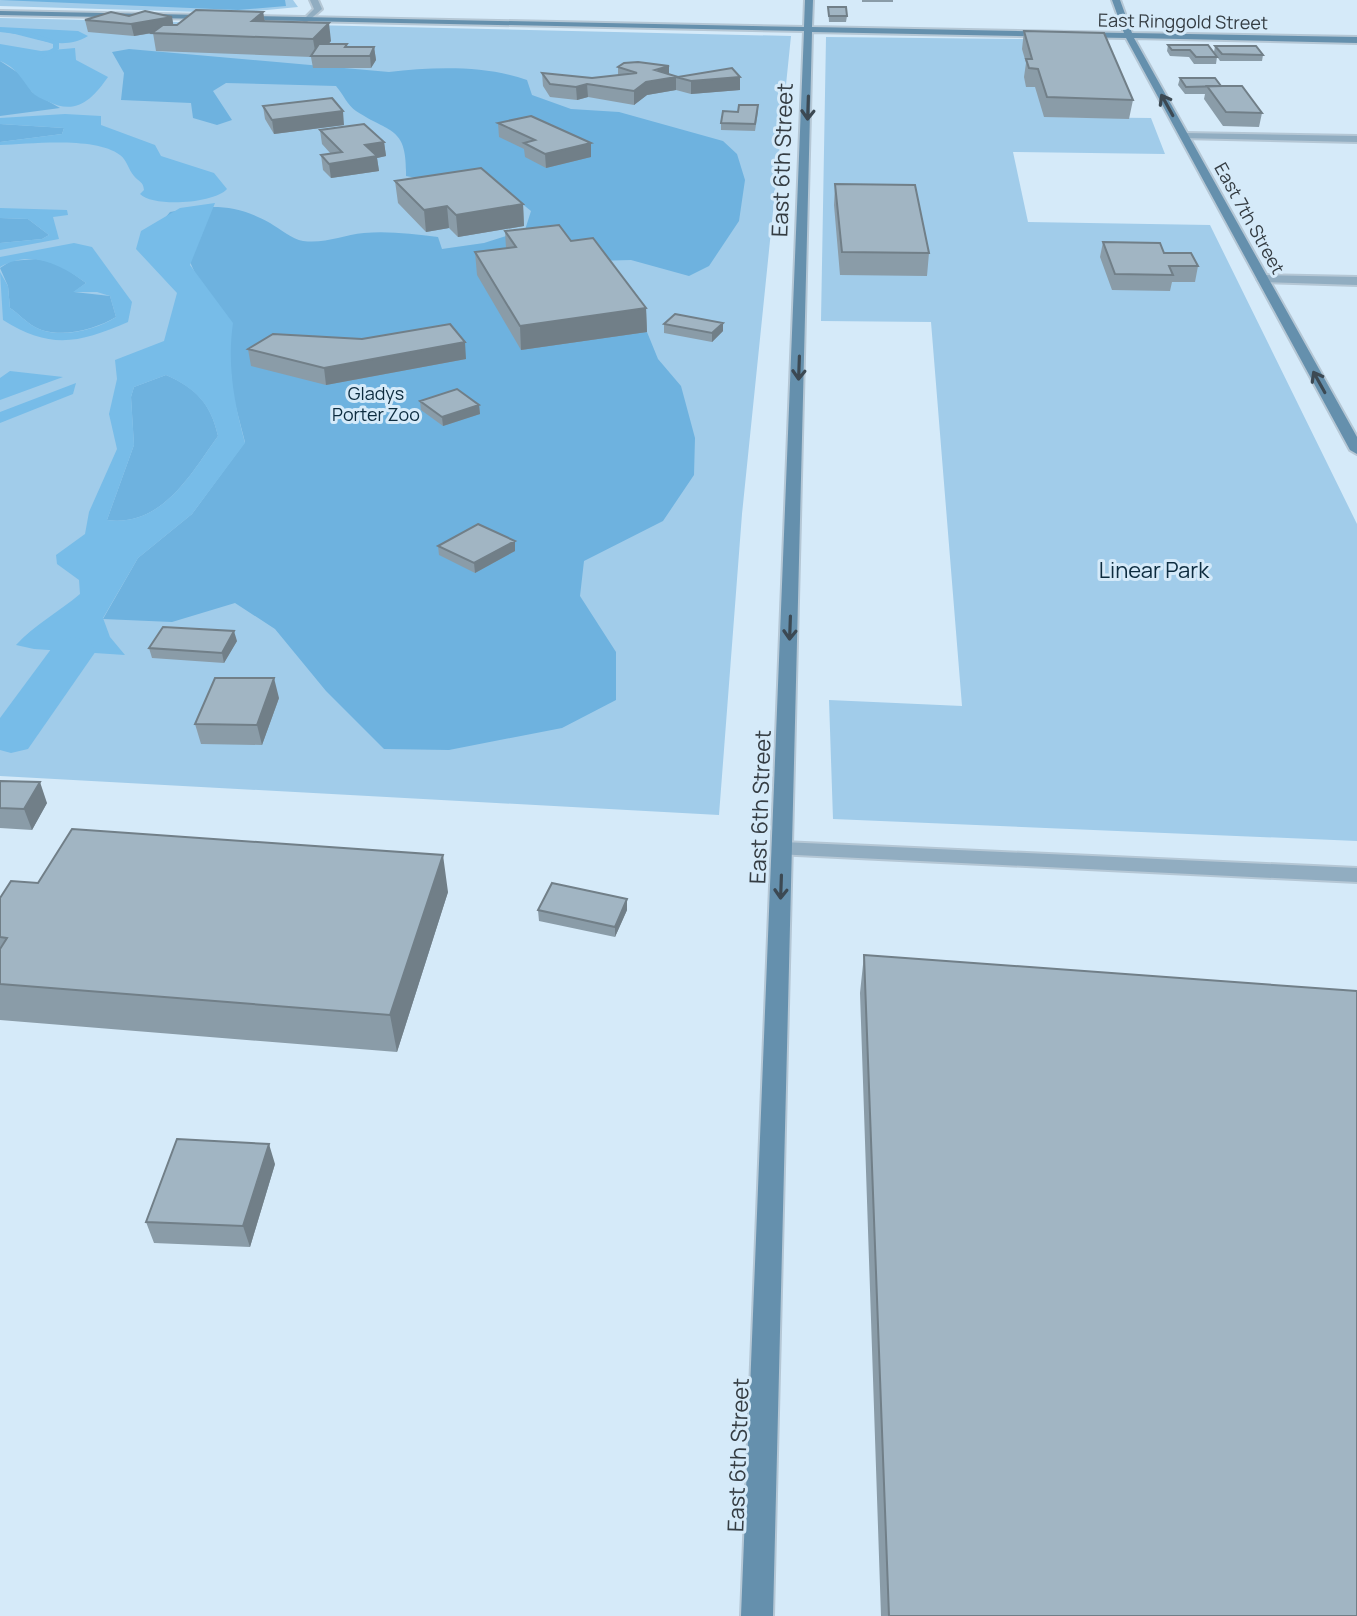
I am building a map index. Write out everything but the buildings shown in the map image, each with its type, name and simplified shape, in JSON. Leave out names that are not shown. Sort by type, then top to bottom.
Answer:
[{"type":"main road","name":"East 6th Street","points":[[757,1616],[809,0]]},
{"type":"main road","name":"East 7th Street","points":[[1116,0],[1129,36],[1357,450]]},
{"type":"main road","name":"East Ringgold Street","points":[[0,13],[1357,40]]},
{"type":"street","points":[[306,21],[318,9],[314,0]]},
{"type":"street","points":[[1184,136],[1357,139]]},
{"type":"street","points":[[1263,279],[1357,281]]},
{"type":"street","points":[[783,849],[1357,875]]},
{"type":"green space","points":[[0,0],[293,0],[298,7],[235,13],[0,6]]},
{"type":"green space","points":[[0,0],[285,0],[286,6],[238,10]]},
{"type":"green space","name":"Gladys Porter Zoo","points":[[0,18],[791,36],[742,514],[719,815],[0,776]]},
{"type":"green space","name":"Linear Park","points":[[826,37],[1028,39],[1049,117],[1151,118],[1165,154],[1013,152],[1028,222],[1210,225],[1357,524],[1357,841],[833,819],[829,700],[962,706],[931,322],[821,321]]},
{"type":"green space","points":[[129,49],[389,72],[441,68],[494,72],[527,80],[532,95],[571,109],[619,112],[723,141],[737,154],[745,180],[739,221],[709,266],[689,276],[631,260],[594,261],[647,332],[658,359],[681,386],[695,438],[694,475],[663,521],[584,561],[580,596],[616,652],[616,700],[562,728],[449,750],[384,749],[326,691],[275,629],[235,603],[172,622],[103,619],[138,558],[192,514],[245,442],[233,396],[229,350],[183,246],[157,228],[170,212],[221,207],[257,216],[303,241],[364,233],[392,233],[438,237],[442,249],[484,243],[525,230],[531,211],[515,198],[406,176],[404,148],[400,140],[387,128],[353,109],[336,86],[226,83],[213,91],[232,120],[217,125],[193,118],[191,103],[121,100],[124,73],[112,52]]},
{"type":"green space","points":[[0,61],[23,76],[32,92],[60,108],[0,116]]},
{"type":"green space","points":[[0,124],[64,128],[62,134],[0,142]]},
{"type":"green space","points":[[0,218],[28,219],[49,235],[42,239],[0,243]]},
{"type":"green space","points":[[36,259],[58,263],[86,283],[74,292],[110,296],[116,317],[88,329],[66,333],[45,331],[29,323],[10,308],[8,286],[0,268],[11,261]]},
{"type":"green space","points":[[166,375],[201,398],[218,436],[185,482],[159,507],[126,520],[107,520],[134,445],[131,397],[134,387]]},
{"type":"shaded area","points":[[0,27],[78,31],[88,36],[78,41],[56,43],[0,31]]},
{"type":"shaded area","points":[[0,44],[41,51],[75,48],[76,60],[108,77],[96,93],[82,103],[67,107],[57,105],[34,94],[15,70],[0,61]]},
{"type":"shaded area","points":[[65,114],[101,116],[101,125],[155,145],[161,156],[214,173],[227,189],[210,198],[184,202],[158,201],[140,194],[144,190],[142,183],[122,157],[109,149],[62,142],[0,145],[0,142],[62,134],[64,128],[0,124],[0,118]]},
{"type":"shaded area","points":[[215,203],[190,265],[233,323],[233,383],[245,443],[192,514],[138,558],[103,618],[110,637],[125,655],[16,645],[80,594],[79,580],[57,564],[56,555],[85,534],[89,512],[117,449],[109,414],[117,379],[115,360],[164,341],[177,293],[136,249],[141,231],[180,208]],"holes":[[[166,375],[200,398],[211,415],[218,436],[185,482],[159,507],[126,520],[107,520],[134,445],[131,397],[134,387]]]},
{"type":"shaded area","points":[[0,208],[67,210],[68,215],[53,217],[59,239],[0,250],[0,243],[42,239],[49,235],[28,219],[0,218]]},
{"type":"shaded area","points":[[74,243],[92,247],[132,302],[128,322],[95,335],[65,340],[36,336],[3,320],[0,272],[8,286],[10,308],[44,331],[77,332],[116,317],[110,296],[97,292],[73,292],[86,283],[56,265],[23,259],[0,267],[0,257]]},
{"type":"shaded area","points":[[10,371],[63,377],[0,400],[0,378]]},
{"type":"shaded area","points":[[76,383],[73,394],[0,423],[0,412]]},
{"type":"waterway","points":[[0,30],[26,33],[57,43],[56,49],[37,59]]},
{"type":"waterway","points":[[11,738],[73,651]]}]
